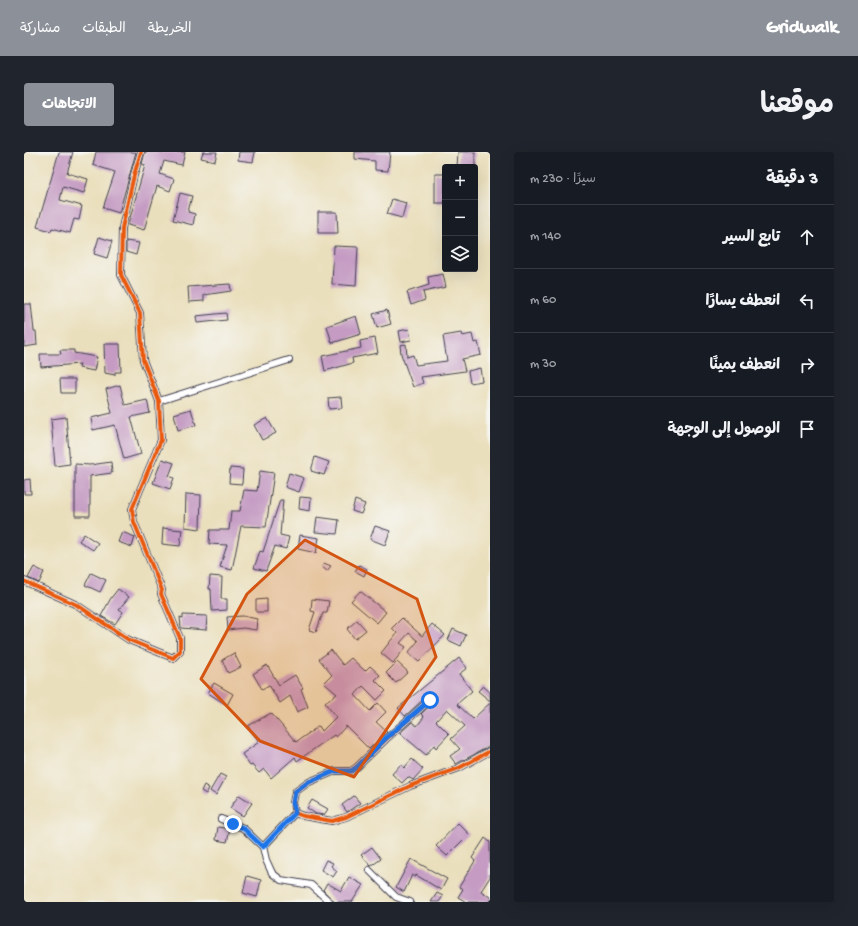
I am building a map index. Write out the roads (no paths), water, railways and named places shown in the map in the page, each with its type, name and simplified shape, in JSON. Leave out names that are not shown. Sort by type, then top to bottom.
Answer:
[{"type":"street","points":[[24,581],[77,605],[129,640],[173,658],[180,651],[180,638],[161,594],[162,590],[144,543],[134,522],[132,509],[161,440],[159,401],[143,360],[140,314],[121,275],[122,228],[134,175],[141,152]]},
{"type":"street","points":[[159,401],[289,360]]},
{"type":"street","points":[[295,813],[293,803],[295,792],[309,782],[335,771],[351,771],[357,767],[386,738],[430,700]]},
{"type":"street","points":[[295,813],[303,816],[332,821],[410,786],[459,768],[490,751]]},
{"type":"street","points":[[263,847],[295,813]]},
{"type":"street","points":[[220,819],[243,828],[263,847],[272,872],[281,880],[311,885],[330,902]]},
{"type":"street","points":[[369,870],[396,897],[410,902]]}]
